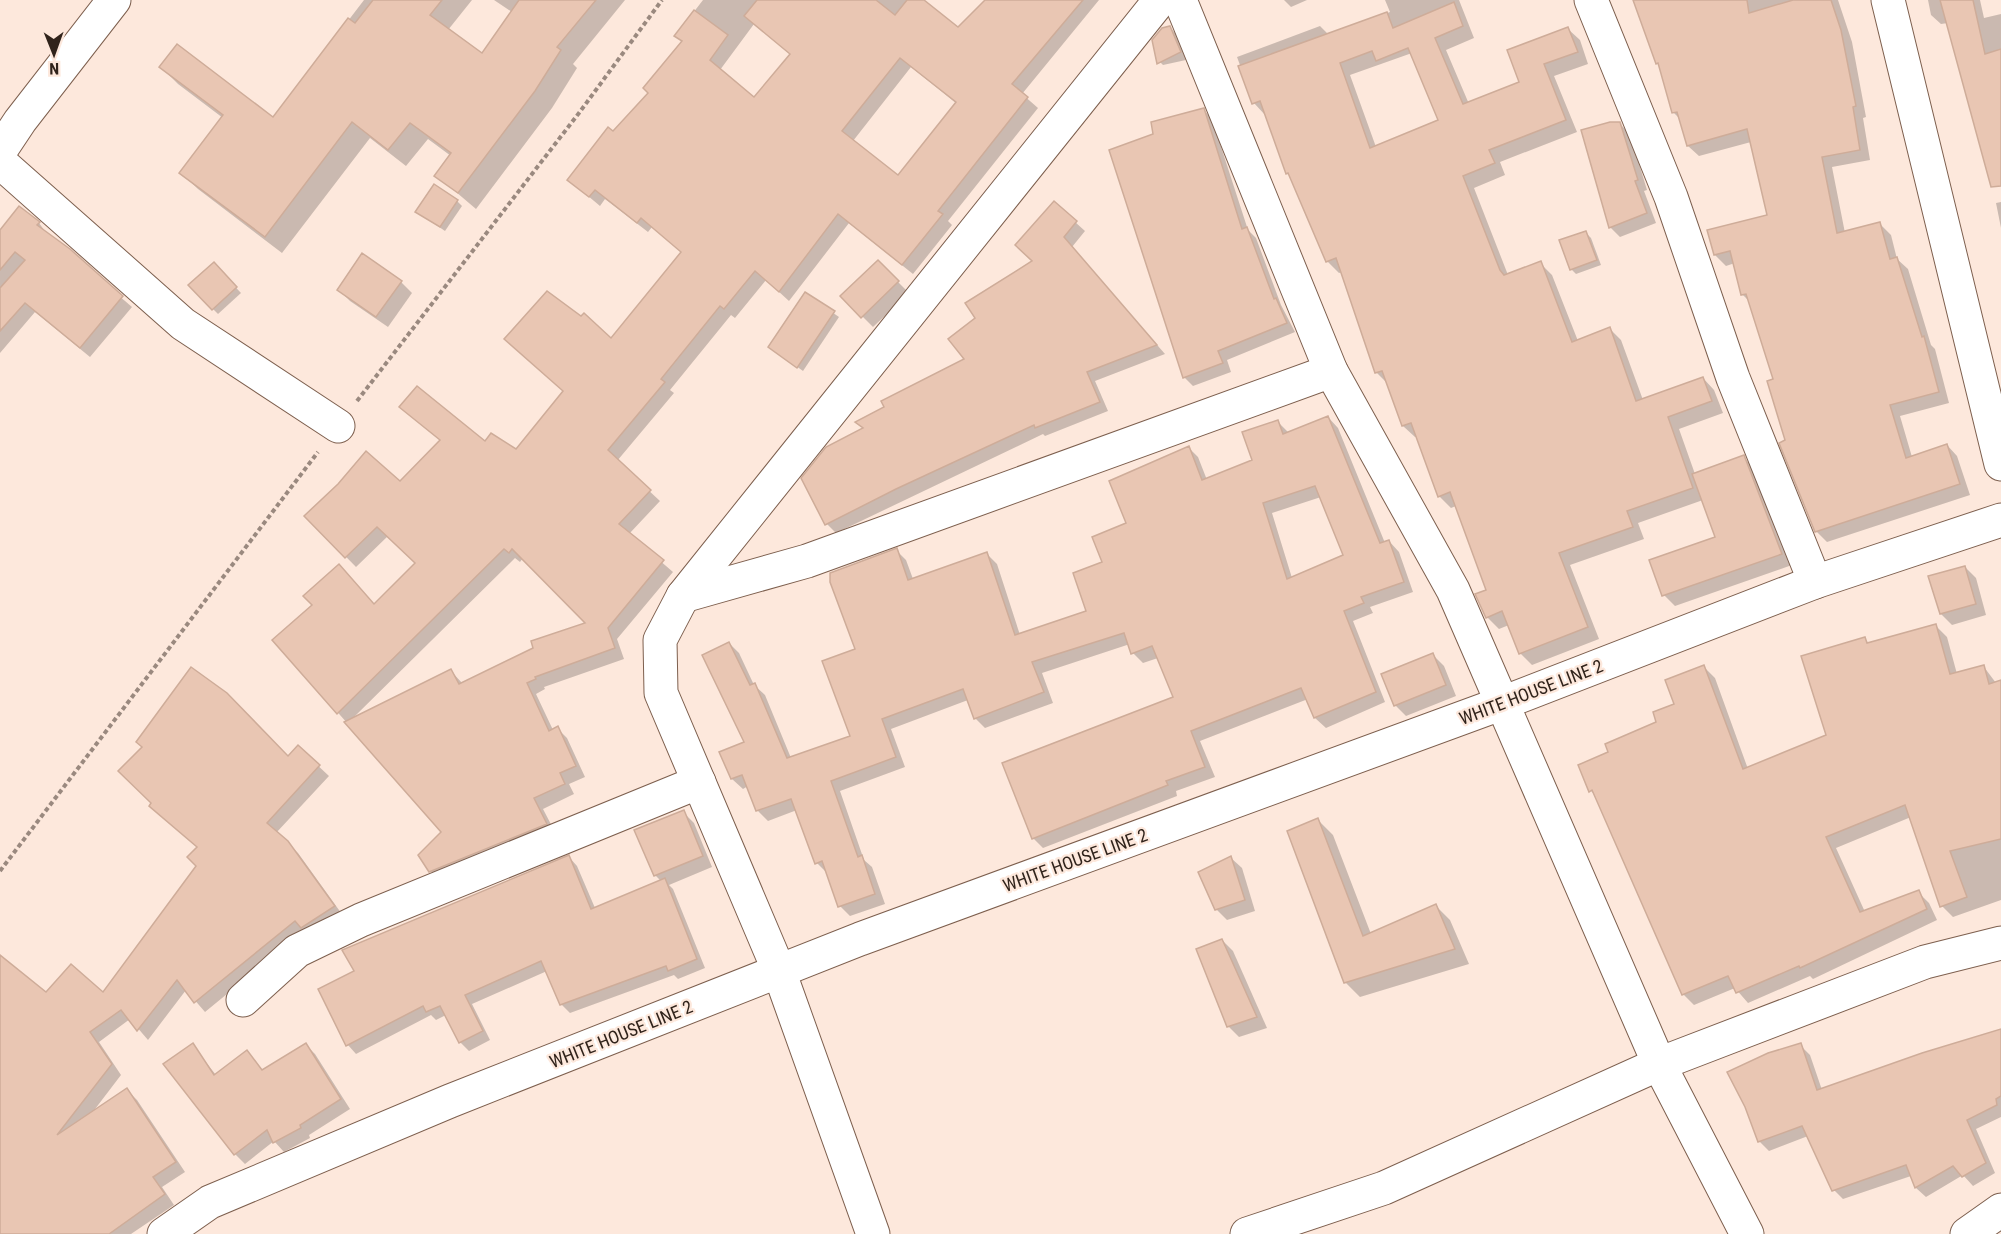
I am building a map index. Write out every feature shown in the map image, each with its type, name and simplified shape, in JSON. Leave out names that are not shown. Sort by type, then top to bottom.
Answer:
[{"type":"street","points":[[0,151],[20,121],[114,0]]},
{"type":"street","points":[[873,1234],[779,971],[661,693],[660,640],[683,596],[1160,0]]},
{"type":"street","points":[[1180,0],[1331,370],[1452,590],[1659,1064],[1747,1234]]},
{"type":"street","points":[[1591,0],[1671,197],[1733,378],[1815,582]]},
{"type":"street","points":[[1888,0],[2001,464]]},
{"type":"street","points":[[0,162],[183,324],[338,426]]},
{"type":"street","points":[[683,596],[807,561],[1331,370]]},
{"type":"street","name":"WHITE HOUSE LINE 2","points":[[165,1234],[210,1202],[450,1101],[779,971],[1500,704],[1815,582],[2001,520]]},
{"type":"street","points":[[243,1000],[297,951],[361,920],[699,782]]},
{"type":"street","points":[[1247,1234],[1384,1188],[1659,1064],[1925,962],[2001,943]]},
{"type":"street","points":[[1967,1234],[2001,1210]]},
{"type":"building","points":[[373,0],[442,0],[430,15],[482,53],[519,0],[596,0],[557,47],[561,50],[535,91],[458,193],[434,176],[451,153],[410,123],[388,150],[352,122],[265,237],[179,173],[223,115],[159,67],[177,44],[273,117],[348,18],[355,23]]},
{"type":"building","points":[[757,0],[876,0],[895,15],[907,0],[924,0],[958,27],[985,0],[1083,0],[1012,84],[1028,97],[938,211],[943,214],[902,265],[838,214],[779,292],[755,271],[724,309],[720,306],[661,379],[665,382],[608,450],[651,490],[619,524],[664,560],[608,628],[615,648],[535,677],[536,679],[527,683],[549,731],[558,726],[576,766],[560,773],[565,784],[534,798],[547,824],[429,872],[418,855],[441,832],[344,722],[451,669],[459,684],[533,648],[531,641],[585,623],[512,549],[509,553],[504,549],[337,714],[272,640],[312,605],[303,596],[339,564],[374,604],[415,563],[377,527],[345,558],[304,516],[338,484],[366,451],[400,481],[440,440],[399,407],[417,386],[485,441],[491,433],[516,449],[563,391],[504,339],[547,291],[581,316],[584,313],[611,338],[681,252],[641,218],[637,223],[595,190],[589,197],[567,180],[608,127],[613,131],[648,93],[643,88],[682,41],[674,36],[694,10],[728,35],[710,60],[754,97],[790,54],[744,16]],"holes":[[[900,58],[956,102],[898,175],[842,131]]]},
{"type":"building","points":[[1633,0],[1747,0],[1749,13],[1793,0],[1831,0],[1841,30],[1856,106],[1853,107],[1860,150],[1822,157],[1837,233],[1880,222],[1890,259],[1897,257],[1922,337],[1924,336],[1939,392],[1890,405],[1906,458],[1947,444],[1960,484],[1815,532],[1779,443],[1785,440],[1767,381],[1773,379],[1746,294],[1741,295],[1730,251],[1714,255],[1707,230],[1767,215],[1747,129],[1687,146],[1677,112],[1672,113],[1658,63],[1656,64]]},
{"type":"building","points":[[1940,0],[1973,0],[1985,54],[2001,49],[2001,186],[1991,187]]},
{"type":"building","points":[[1454,2],[1463,26],[1435,38],[1463,104],[1519,82],[1507,50],[1568,27],[1578,52],[1544,64],[1566,120],[1489,150],[1495,163],[1463,176],[1500,270],[1504,275],[1541,261],[1572,342],[1610,327],[1636,401],[1703,377],[1712,401],[1668,417],[1693,488],[1627,511],[1633,527],[1559,553],[1588,627],[1519,654],[1502,611],[1486,618],[1475,594],[1486,590],[1450,492],[1438,497],[1411,423],[1402,426],[1382,371],[1375,373],[1336,258],[1326,262],[1288,173],[1286,174],[1260,101],[1252,104],[1238,66],[1387,12],[1393,28]],"holes":[[[1408,48],[1438,120],[1370,148],[1340,63],[1372,51],[1376,61]]]},
{"type":"building","points":[[1170,26],[1181,52],[1157,64],[1152,40],[1162,28]]},
{"type":"building","points":[[1204,108],[1242,229],[1247,227],[1274,299],[1276,298],[1287,323],[1218,351],[1223,363],[1183,378],[1109,150],[1153,134],[1151,122]]},
{"type":"building","points":[[1610,122],[1620,122],[1638,180],[1635,181],[1647,213],[1609,228],[1581,130]]},
{"type":"building","points":[[434,184],[458,200],[440,227],[415,212]]},
{"type":"building","points":[[1054,201],[1077,221],[1064,237],[1157,345],[1087,372],[1100,402],[1035,428],[1034,425],[896,489],[825,525],[801,478],[826,447],[863,428],[855,422],[884,407],[881,401],[964,359],[948,339],[975,318],[965,303],[1032,261],[1015,245]]},
{"type":"building","points":[[19,206],[40,222],[37,225],[70,249],[123,296],[80,348],[25,303],[0,331],[0,288],[25,260],[15,252],[0,270],[0,230]]},
{"type":"building","points":[[1586,231],[1597,260],[1570,270],[1559,240]]},
{"type":"building","points":[[362,253],[402,281],[376,317],[337,290]]},
{"type":"building","points":[[878,260],[899,281],[861,318],[840,296]]},
{"type":"building","points":[[214,262],[237,287],[212,310],[188,285]]},
{"type":"building","points":[[805,292],[835,311],[797,368],[768,347]]},
{"type":"building","points":[[1328,416],[1380,543],[1389,540],[1404,582],[1361,597],[1364,603],[1344,611],[1376,692],[1314,718],[1301,688],[1191,731],[1205,767],[1166,781],[1168,785],[1032,839],[1002,763],[1173,697],[1152,646],[1131,654],[1124,633],[1032,662],[1044,692],[974,719],[963,689],[882,719],[896,757],[831,781],[858,857],[862,855],[875,894],[838,907],[822,861],[815,864],[791,799],[756,811],[742,775],[731,779],[719,752],[744,742],[702,655],[729,642],[750,685],[755,683],[787,758],[850,736],[822,661],[855,649],[830,582],[830,573],[897,548],[908,580],[987,552],[1015,635],[1086,611],[1073,573],[1102,562],[1092,537],[1126,523],[1109,481],[1189,446],[1202,480],[1252,460],[1242,432],[1278,420],[1283,434]],"holes":[[[1315,486],[1343,555],[1287,579],[1263,503]]]},
{"type":"building","points":[[1744,455],[1782,554],[1662,596],[1649,560],[1715,537],[1692,474]]},
{"type":"building","points":[[1965,566],[1976,604],[1940,614],[1928,576]]},
{"type":"building","points":[[1936,624],[1950,674],[1984,665],[1989,684],[2001,680],[2001,839],[1950,851],[1967,897],[1940,907],[1905,805],[1826,837],[1860,912],[1919,890],[1927,909],[1800,968],[1799,966],[1736,993],[1728,976],[1682,995],[1592,790],[1589,792],[1578,765],[1608,752],[1605,744],[1656,722],[1653,712],[1674,704],[1665,680],[1704,665],[1743,769],[1826,735],[1801,656],[1865,637],[1867,643]]},
{"type":"building","points":[[1433,653],[1446,685],[1394,706],[1381,674]]},
{"type":"building","points":[[191,667],[227,693],[288,756],[298,745],[320,765],[267,823],[288,841],[335,906],[301,928],[295,921],[194,1003],[177,980],[137,1031],[121,1010],[90,1032],[112,1064],[57,1135],[127,1088],[176,1162],[153,1177],[165,1194],[109,1234],[0,1234],[0,955],[46,992],[71,964],[103,992],[196,866],[187,857],[197,847],[149,806],[151,803],[118,771],[142,747],[136,742]]},
{"type":"building","points":[[684,810],[703,856],[654,876],[634,830]]},
{"type":"building","points":[[1318,818],[1363,936],[1436,904],[1455,949],[1344,983],[1287,831]]},
{"type":"building","points":[[569,855],[591,909],[665,878],[697,959],[668,971],[666,966],[560,1005],[541,961],[465,995],[483,1031],[459,1043],[440,1006],[426,1012],[423,1006],[346,1046],[318,989],[354,971],[342,950]]},
{"type":"building","points":[[1231,856],[1245,900],[1215,910],[1198,872]]},
{"type":"building","points":[[1222,939],[1257,1017],[1227,1027],[1196,949]]},
{"type":"building","points":[[2001,1029],[2001,1096],[1996,1099],[1997,1105],[1967,1120],[1986,1163],[1962,1177],[1953,1166],[1915,1188],[1906,1165],[1832,1191],[1802,1126],[1758,1142],[1745,1107],[1727,1072],[1768,1053],[1801,1043],[1817,1090],[1922,1053]]},
{"type":"building","points":[[193,1043],[214,1075],[247,1050],[262,1070],[306,1043],[341,1099],[300,1125],[301,1128],[273,1143],[267,1130],[234,1155],[163,1064]]}]
